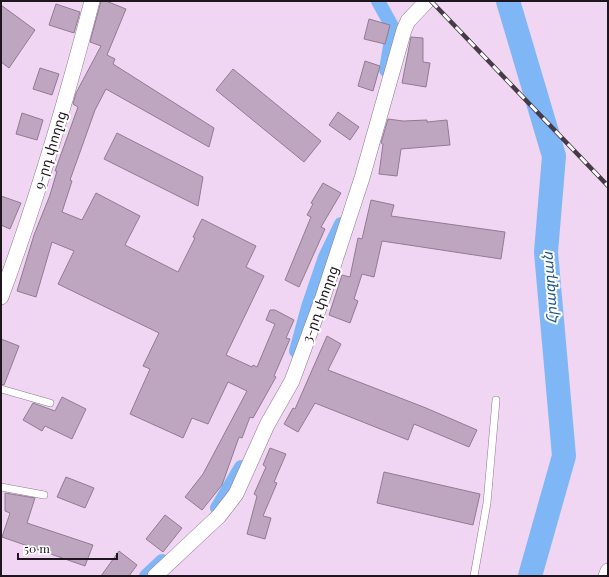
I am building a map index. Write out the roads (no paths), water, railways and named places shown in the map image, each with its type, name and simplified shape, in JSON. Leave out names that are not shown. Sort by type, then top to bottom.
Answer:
[{"type":"street","name":"9-րդ փողոց","points":[[1,297],[20,245],[69,90],[92,1]]},
{"type":"street","name":"3-րդ փողոց","points":[[155,576],[219,516],[236,494],[267,425],[292,381],[323,296],[362,178],[404,30],[408,21],[428,1]]},
{"type":"street","points":[[606,576],[608,571]]},
{"type":"lane","points":[[1,389],[50,403]]},
{"type":"lane","points":[[474,576],[487,503],[496,400]]},
{"type":"lane","points":[[1,487],[44,495]]},
{"type":"waterway","points":[[378,1],[393,28],[386,70]]},
{"type":"waterway","name":"Հրազդան","points":[[508,1],[554,156],[546,252],[564,456],[530,576]]},
{"type":"waterway","points":[[296,351],[308,307],[325,257],[341,224]]},
{"type":"waterway","points":[[217,508],[241,467]]},
{"type":"waterway","points":[[146,576],[162,561]]},
{"type":"railway","points":[[431,1],[608,186]]}]
